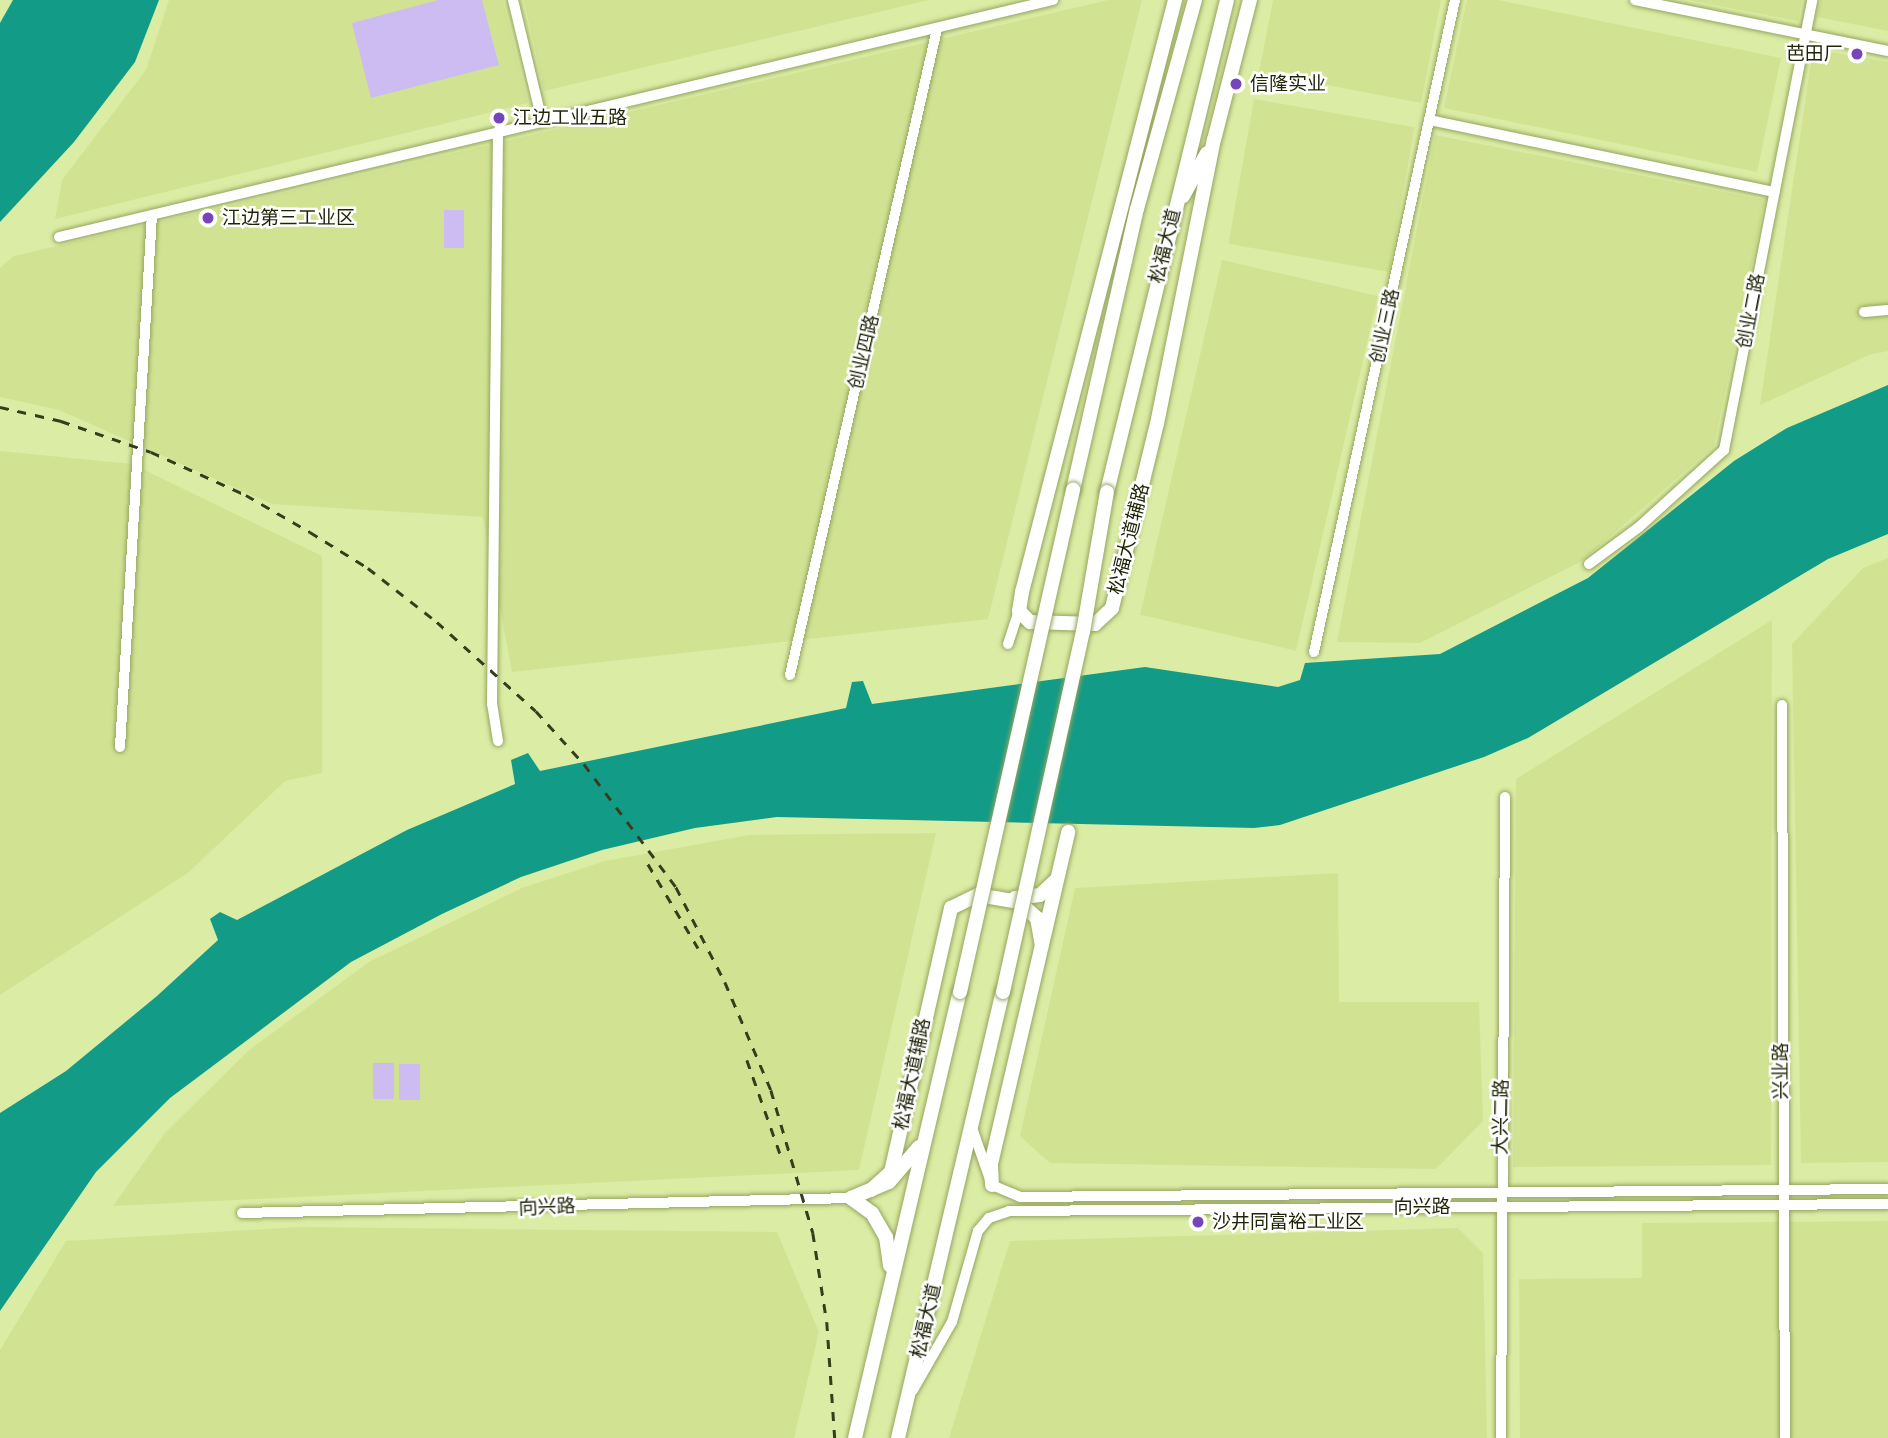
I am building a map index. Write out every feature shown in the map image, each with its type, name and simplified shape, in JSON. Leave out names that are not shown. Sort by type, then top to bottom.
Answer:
[{"type":"main road","name":"松福大道","points":[[927,1134],[1137,209],[1195,0]]},
{"type":"main road","name":"松福大道","points":[[898,1438],[1003,992],[1083,632],[1107,492],[1227,0]]},
{"type":"main road","name":"松福大道辅路","points":[[1019,611],[1030,621],[1095,624],[1112,608],[1157,424],[1214,140],[1250,0]]},
{"type":"main road","points":[[1019,611],[1173,3]]},
{"type":"main road","points":[[1137,209],[1140,133]]},
{"type":"main road","points":[[1173,213],[1214,140]]},
{"type":"main road","points":[[992,1185],[991,1164],[1068,832]]},
{"type":"main road","name":"松福大道辅路","points":[[871,1190],[891,1171],[947,917],[967,897],[1040,895],[1057,879]]},
{"type":"main road","points":[[1006,897],[1029,908],[1037,918],[1042,945]]},
{"type":"main road","points":[[851,1198],[871,1190],[907,1165],[927,1134]]},
{"type":"main road","points":[[855,1438],[927,1134]]},
{"type":"main road","points":[[851,1198],[872,1213],[886,1237],[891,1277]]},
{"type":"street","points":[[513,0],[542,121]]},
{"type":"street","points":[[59,237],[1053,0]]},
{"type":"street","name":"创业三路","points":[[1314,652],[1455,0]]},
{"type":"street","points":[[1635,0],[1888,51]]},
{"type":"street","name":"创业二路","points":[[1589,564],[1639,527],[1724,450],[1812,0]]},
{"type":"street","name":"创业四路","points":[[790,675],[937,29]]},
{"type":"street","points":[[1429,120],[1775,192]]},
{"type":"street","points":[[498,131],[492,705],[498,741]]},
{"type":"street","points":[[120,747],[152,215]]},
{"type":"street","points":[[1864,312],[1888,310]]},
{"type":"street","points":[[1008,644],[1019,611]]},
{"type":"street","name":"兴业路","points":[[1782,705],[1781,1204],[1785,1438]]},
{"type":"street","name":"大兴二路","points":[[1501,1438],[1500,1207],[1505,797]]},
{"type":"street","points":[[971,1128],[992,1185]]},
{"type":"street","name":"向兴路","points":[[992,1185],[1020,1197],[1888,1189]]},
{"type":"street","name":"向兴路","points":[[242,1213],[851,1198]]},
{"type":"street","name":"向兴路","points":[[908,1399],[951,1322],[978,1231],[998,1214],[1888,1203]]},
{"type":"shaded area","points":[[169,0],[503,0],[528,103],[55,219],[62,180],[146,70]]},
{"type":"shaded area","points":[[438,0],[482,0],[499,65],[371,98],[352,23]]},
{"type":"shaded area","points":[[524,0],[929,0],[544,91]]},
{"type":"shaded area","name":"江边第三工业区","points":[[1108,0],[1142,0],[988,619],[512,672],[483,517],[272,504],[59,410],[0,397],[0,268],[14,256]]},
{"type":"shaded area","points":[[1273,0],[1441,0],[1421,103],[1259,72]]},
{"type":"shaded area","points":[[1467,0],[1498,0],[1781,58],[1757,172],[1444,108]]},
{"type":"shaded area","points":[[1689,0],[1802,0],[1798,21]]},
{"type":"shaded area","points":[[1821,0],[1888,0],[1888,31],[1817,17]]},
{"type":"shaded area","points":[[1813,49],[1888,62],[1888,351],[1869,355],[1760,405]]},
{"type":"shaded area","points":[[1254,99],[1415,127],[1389,272],[1228,244]]},
{"type":"shaded area","points":[[1435,135],[1765,200],[1714,446],[1582,561],[1420,643],[1337,642]]},
{"type":"shaded area","points":[[444,210],[464,210],[464,248],[444,248]]},
{"type":"shaded area","points":[[1222,260],[1378,296],[1296,651],[1140,615]]},
{"type":"shaded area","points":[[0,451],[132,464],[322,556],[322,773],[285,781],[189,872],[0,995]]},
{"type":"shaded area","points":[[1888,558],[1888,1162],[1801,1163],[1792,644],[1863,568]]},
{"type":"shaded area","points":[[1772,620],[1771,1165],[1513,1167],[1516,779]]},
{"type":"shaded area","points":[[936,833],[859,1170],[113,1206],[164,1134],[248,1051],[369,962],[522,888],[605,861],[749,835]]},
{"type":"shaded area","points":[[1338,873],[1339,1002],[1479,1002],[1483,1121],[1436,1169],[1050,1163],[1020,1136],[1075,888]]},
{"type":"shaded area","points":[[373,1063],[394,1063],[394,1099],[373,1099]]},
{"type":"shaded area","points":[[399,1064],[420,1064],[420,1100],[399,1100]]},
{"type":"shaded area","points":[[1888,1221],[1888,1438],[1520,1438],[1519,1279],[1642,1278],[1642,1223]]},
{"type":"shaded area","points":[[298,1227],[777,1232],[819,1332],[794,1438],[0,1438],[0,1350],[66,1241]]},
{"type":"shaded area","points":[[1458,1228],[1483,1253],[1487,1438],[949,1438],[1010,1241]]},
{"type":"water","points":[[13,0],[159,0],[135,62],[74,142],[0,222],[0,23]]},
{"type":"water","points":[[1888,385],[1888,534],[1828,559],[1528,738],[1484,757],[1280,825],[1254,828],[777,817],[695,828],[602,850],[521,877],[442,914],[351,962],[170,1098],[96,1172],[0,1311],[0,1113],[66,1071],[157,996],[218,940],[210,919],[220,912],[237,920],[407,830],[515,784],[511,760],[528,753],[540,771],[846,708],[852,682],[863,681],[872,704],[1145,667],[1278,687],[1300,680],[1305,663],[1440,654],[1588,578],[1734,461],[1787,428]]},
{"type":"railway","points":[[0,407],[61,421],[151,452],[246,495],[310,532],[368,568],[437,622],[536,711],[584,764],[676,887],[725,982],[771,1090],[813,1233],[827,1322],[835,1438]]},
{"type":"railway","points":[[648,864],[698,948]]},
{"type":"railway","points":[[747,1060],[780,1153]]},
{"type":"place","name":"芭田厂","points":[[1857,54]]},
{"type":"place","name":"信隆实业","points":[[1236,84]]},
{"type":"place","name":"江边工业五路","points":[[499,118]]},
{"type":"place","name":"江边第三工业区","points":[[208,218]]},
{"type":"place","name":"沙井同富裕工业区","points":[[1198,1222]]}]
